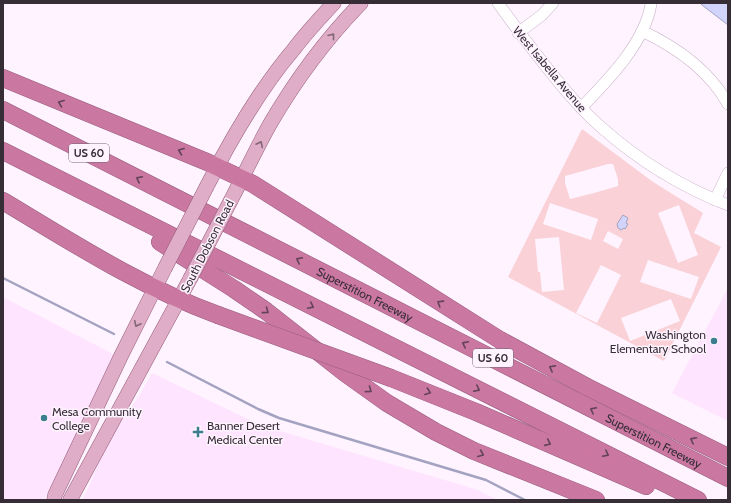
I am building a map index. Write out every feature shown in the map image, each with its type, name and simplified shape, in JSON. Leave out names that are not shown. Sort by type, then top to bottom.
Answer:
[{"type":"highway","points":[[3,78],[217,166],[242,178],[500,340],[587,387],[728,457]]},
{"type":"highway","name":"Superstition Freeway","points":[[3,110],[728,478]]},
{"type":"highway","name":"US 60","points":[[3,151],[698,500]]},
{"type":"highway","points":[[3,158],[29,174],[171,248],[266,311],[345,373],[387,403],[436,432],[474,451],[596,500]]},
{"type":"highway","points":[[3,201],[154,289],[218,315],[438,396],[675,500]]},
{"type":"main road","points":[[54,500],[55,495],[154,289],[217,166],[264,90],[293,50],[334,3]]},
{"type":"main road","name":"South Dobson Road","points":[[70,500],[180,300],[269,126],[291,91],[337,28],[361,3]]},
{"type":"street","name":"West Isabella Avenue","points":[[498,3],[518,32],[571,98],[601,127],[637,155],[682,184],[728,206]]},
{"type":"street","points":[[518,32],[542,15],[553,3]]},
{"type":"street","points":[[581,108],[625,59],[650,15],[651,4]]},
{"type":"street","points":[[642,31],[672,48],[702,70],[722,93],[728,104]]},
{"type":"street","points":[[715,200],[728,174]]},
{"type":"shaded area","points":[[582,129],[653,182],[703,213],[694,233],[721,247],[664,361],[508,277]],"holes":[[[608,164],[613,164],[618,179],[618,186],[570,199],[565,183],[565,176]],[[550,203],[598,219],[591,240],[543,224]],[[679,205],[698,255],[678,263],[658,213]],[[608,231],[623,239],[618,249],[603,241]],[[559,237],[564,290],[542,292],[540,272],[538,272],[535,239]],[[648,260],[699,277],[691,299],[640,282]],[[601,265],[621,275],[597,323],[576,313]],[[671,299],[680,321],[630,341],[621,318]]]},
{"type":"shaded area","name":"Washington Elementary School","points":[[728,288],[728,421],[672,393]]},
{"type":"shaded area","name":"Mesa Community College","points":[[3,297],[115,355],[44,500],[3,500]]},
{"type":"shaded area","name":"Banner Desert Medical Center","points":[[152,373],[260,425],[478,490],[497,500],[82,500],[110,439],[142,391]]},
{"type":"water","points":[[700,3],[728,3],[728,25],[702,5]]},
{"type":"water","points":[[623,215],[628,218],[626,223],[628,224],[625,229],[624,228],[621,230],[618,228],[617,224]]},
{"type":"waterway","points":[[3,278],[114,334]]},
{"type":"waterway","points":[[167,362],[258,409],[279,418],[486,480],[525,500]]},
{"type":"place","name":"Washington Elementary School","points":[[714,341]]},
{"type":"place","name":"Mesa Community College","points":[[44,418]]},
{"type":"place","name":"Banner Desert Medical Center","points":[[198,432]]}]
